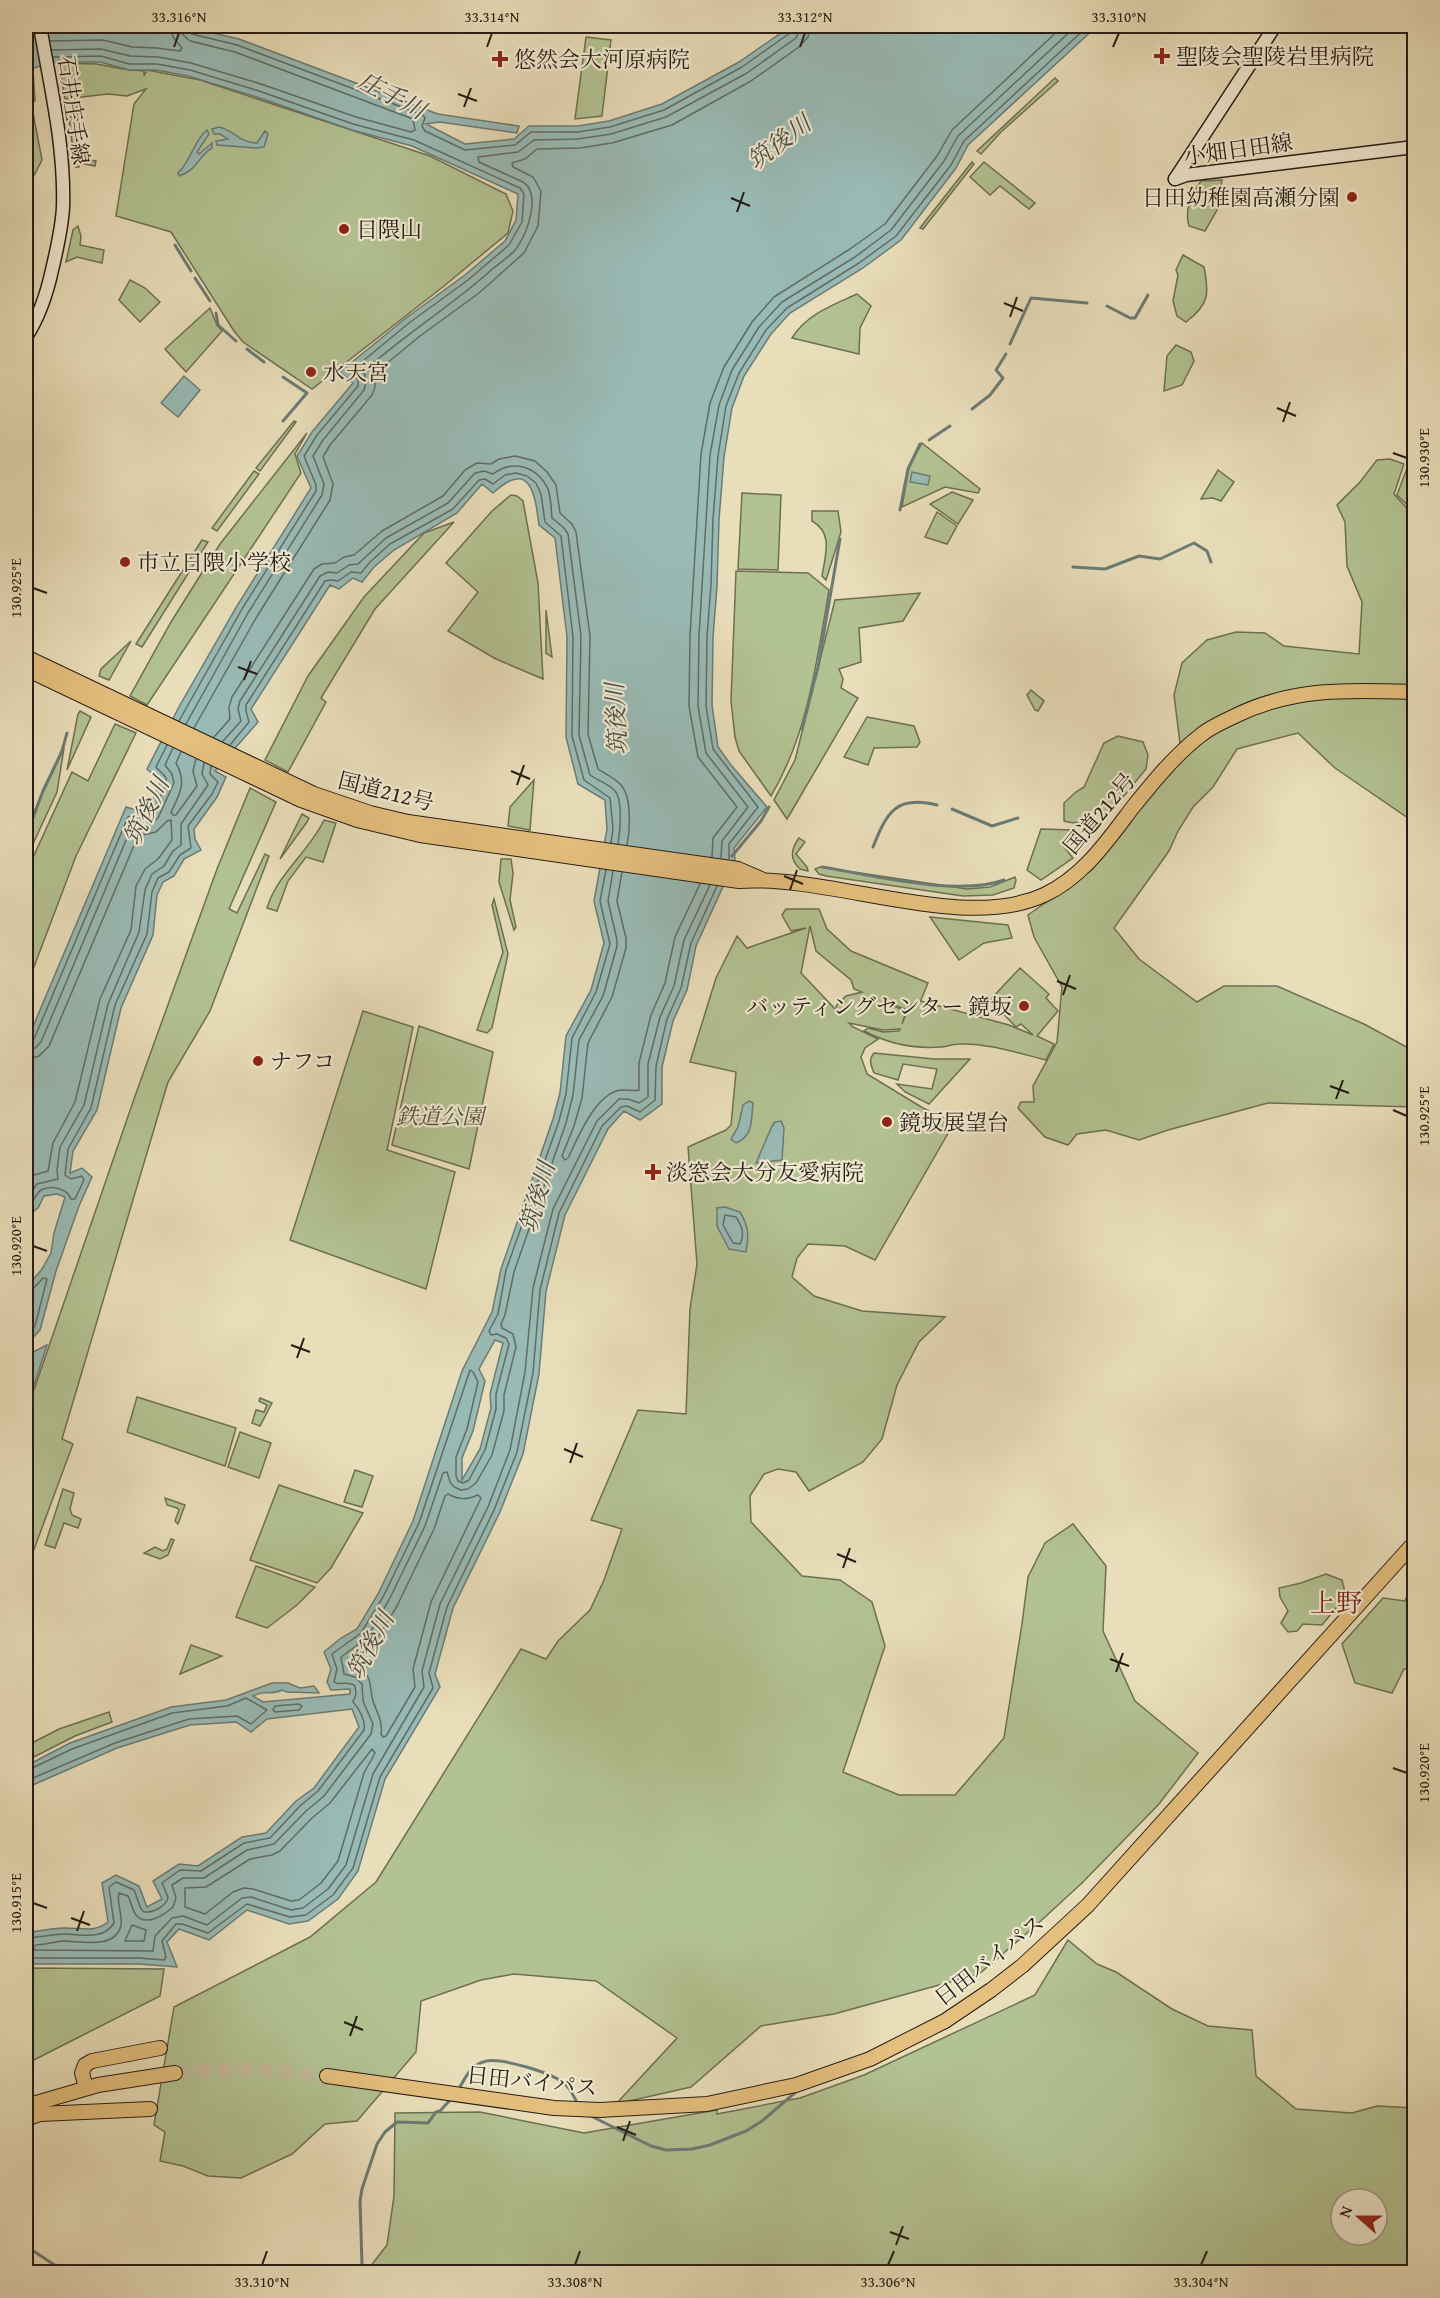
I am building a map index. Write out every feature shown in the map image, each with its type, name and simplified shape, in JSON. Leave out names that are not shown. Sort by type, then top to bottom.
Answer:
[{"type":"highway","name":"国道212号","points":[[26,657],[64,682]]},
{"type":"highway","name":"国道212号","points":[[26,669],[64,682],[295,792],[328,805],[549,848],[763,879],[808,883],[916,902],[976,908],[1022,903],[1044,895],[1066,882],[1090,862],[1166,767],[1203,733],[1245,711],[1296,694],[1338,691],[1414,692]]},
{"type":"highway","name":"日田バイパス","points":[[327,2076],[554,2108],[600,2110],[707,2104],[796,2085],[870,2059],[945,2021],[991,1990],[1022,1966],[1088,1905],[1414,1543]]},
{"type":"highway","points":[[86,2088],[82,2073],[85,2065],[92,2061],[160,2048]]},
{"type":"highway","points":[[26,2106],[86,2088],[175,2073]]},
{"type":"highway","points":[[26,2119],[40,2114],[150,2109]]},
{"type":"main road","name":"石井庄手線","points":[[26,337],[48,286],[58,246],[63,207],[60,145],[40,26]]},
{"type":"main road","name":"小畑日田線","points":[[1275,26],[1175,179],[1186,175],[1414,147]]},
{"type":"green space","points":[[586,37],[611,40],[602,116],[575,119]]},
{"type":"green space","points":[[59,63],[97,64],[144,71],[144,76],[147,70],[200,80],[430,156],[506,194],[513,211],[508,233],[312,389],[243,342],[171,232],[116,216],[134,104],[146,89],[127,96],[108,94],[65,99]]},
{"type":"green space","points":[[33,70],[35,101],[26,102],[26,72]]},
{"type":"green space","points":[[1055,78],[1058,81],[1001,132],[981,154],[977,151]]},
{"type":"green space","points":[[71,104],[77,104],[79,159],[96,161],[95,166],[80,163],[79,167],[75,167],[69,118],[73,116]]},
{"type":"green space","points":[[32,108],[42,160],[27,189],[28,200],[26,200],[26,109]]},
{"type":"green space","points":[[972,162],[974,164],[923,229],[920,228]]},
{"type":"green space","points":[[984,162],[1035,203],[1029,209],[1000,186],[990,195],[970,177]]},
{"type":"green space","points":[[1222,180],[1217,210],[1205,231],[1189,226],[1187,214],[1189,203],[1201,181]]},
{"type":"green space","points":[[78,226],[81,236],[80,245],[104,250],[102,263],[77,257],[66,262],[73,230]]},
{"type":"green space","points":[[1183,255],[1204,267],[1207,284],[1204,304],[1186,322],[1177,316],[1173,301],[1178,275],[1176,270]]},
{"type":"green space","points":[[130,280],[145,288],[160,302],[140,322],[119,300]]},
{"type":"green space","points":[[857,294],[871,306],[860,328],[859,354],[792,338],[813,316]]},
{"type":"green space","points":[[210,308],[222,331],[186,372],[165,349]]},
{"type":"green space","points":[[1176,345],[1191,352],[1194,361],[1182,385],[1164,391],[1167,356]]},
{"type":"green space","points":[[294,421],[296,422],[260,471],[256,468]]},
{"type":"green space","points":[[307,433],[295,454],[301,473],[147,705],[130,696],[171,622],[220,544]]},
{"type":"green space","points":[[922,443],[980,489],[978,493],[945,487],[902,507],[909,467]]},
{"type":"green space","points":[[1390,459],[1404,464],[1394,494],[1414,516],[1414,822],[1335,768],[1298,733],[1237,749],[1213,787],[1193,807],[1169,851],[1114,928],[1139,959],[1197,1002],[1224,986],[1277,986],[1364,1024],[1414,1051],[1414,1107],[1268,1103],[1139,1140],[1106,1130],[1077,1134],[1068,1145],[1045,1137],[1018,1108],[1021,1102],[1034,1102],[1033,1086],[1057,1042],[1062,987],[1034,937],[1028,915],[1092,870],[1144,802],[1182,759],[1174,695],[1182,663],[1207,640],[1236,632],[1265,633],[1284,646],[1359,654],[1362,602],[1347,566],[1345,522],[1337,505],[1360,482],[1377,460]]},
{"type":"green space","points":[[1409,463],[1414,463],[1414,511],[1397,495]]},
{"type":"green space","points":[[1218,470],[1234,482],[1221,501],[1213,498],[1201,499]]},
{"type":"green space","points":[[254,471],[259,474],[217,531],[212,528]]},
{"type":"green space","points":[[952,492],[973,500],[958,524],[930,504]]},
{"type":"green space","points":[[742,493],[781,495],[778,570],[738,569]]},
{"type":"green space","points":[[511,495],[523,501],[538,583],[543,679],[496,659],[448,631],[478,592],[446,563],[492,511]]},
{"type":"green space","points":[[812,511],[838,511],[841,532],[826,580],[822,576],[826,538],[819,526],[812,521]]},
{"type":"green space","points":[[937,512],[957,526],[947,544],[925,537]]},
{"type":"green space","points":[[454,522],[375,609],[321,698],[326,702],[288,772],[265,760],[308,676],[364,597],[424,533]]},
{"type":"green space","points":[[202,540],[208,542],[142,647],[136,644]]},
{"type":"green space","points":[[736,571],[808,573],[829,590],[815,670],[802,722],[784,772],[771,796],[739,751],[735,737],[731,701]]},
{"type":"green space","points":[[920,593],[903,621],[859,628],[861,662],[839,669],[843,679],[841,688],[858,698],[787,819],[774,800],[795,760],[835,600]]},
{"type":"green space","points":[[546,610],[552,657],[546,653]]},
{"type":"green space","points":[[131,641],[109,680],[99,676],[101,669]]},
{"type":"green space","points":[[1031,690],[1044,701],[1038,711],[1035,710],[1027,695]]},
{"type":"green space","points":[[80,711],[91,717],[67,770],[78,714]]},
{"type":"green space","points":[[867,717],[914,726],[920,742],[917,747],[874,748],[868,765],[844,757]]},
{"type":"green space","points":[[115,724],[136,733],[76,856],[26,988],[26,873],[72,772],[88,781]]},
{"type":"green space","points":[[1118,736],[1143,742],[1148,755],[1146,769],[1110,813],[1104,816],[1092,813],[1076,823],[1064,821],[1064,803],[1084,787],[1104,743]]},
{"type":"green space","points":[[64,748],[57,792],[26,859],[26,838],[43,792]]},
{"type":"green space","points":[[534,780],[530,830],[508,826],[510,807]]},
{"type":"green space","points":[[250,788],[276,802],[229,909],[237,913],[265,854],[269,856],[210,1011],[168,1082],[62,1439],[73,1444],[26,1571],[26,1413],[135,1096],[217,869]]},
{"type":"green space","points":[[302,814],[309,818],[280,859]]},
{"type":"green space","points":[[324,820],[336,823],[323,862],[306,857],[288,881],[277,911],[267,908],[278,884],[318,832]]},
{"type":"green space","points":[[1041,829],[1071,830],[1061,843],[1073,858],[1041,880],[1027,870]]},
{"type":"green space","points":[[799,838],[805,842],[796,854],[808,871],[800,869],[793,858],[794,846]]},
{"type":"green space","points":[[501,859],[511,859],[513,873],[510,900],[516,927],[514,930],[499,882]]},
{"type":"green space","points":[[820,867],[967,889],[990,887],[1015,877],[1016,880],[1014,888],[993,895],[963,896],[826,876],[819,874],[815,869]]},
{"type":"green space","points":[[494,899],[508,954],[492,1028],[487,1033],[477,1030],[503,952],[492,905]]},
{"type":"green space","points":[[786,909],[819,909],[827,929],[851,951],[928,983],[921,1000],[910,1005],[907,1010],[891,1004],[906,1012],[902,1024],[909,1007],[921,1001],[1009,1025],[1033,1035],[1021,1024],[1016,1027],[990,1000],[1020,968],[1049,994],[1046,998],[1058,1011],[1037,1036],[1054,1044],[1046,1060],[981,1045],[920,1047],[901,1044],[864,1031],[868,1028],[883,1032],[900,1029],[883,1030],[849,1023],[878,1039],[865,1048],[861,1057],[867,1074],[923,1108],[946,1119],[950,1130],[875,1260],[845,1246],[808,1244],[797,1258],[792,1277],[814,1296],[862,1311],[945,1317],[919,1342],[897,1385],[882,1439],[863,1462],[809,1491],[796,1472],[778,1469],[764,1474],[750,1496],[751,1522],[802,1576],[840,1580],[872,1602],[885,1646],[843,1772],[899,1795],[955,1795],[1004,1738],[1028,1577],[1045,1543],[1073,1524],[1106,1566],[1103,1631],[1135,1701],[1198,1753],[1159,1804],[1082,1883],[979,1974],[834,2014],[761,2026],[691,2087],[616,2104],[677,2038],[596,1981],[514,1974],[481,1980],[421,2001],[416,2052],[357,2121],[325,2124],[292,2154],[241,2178],[208,2176],[183,2166],[160,2161],[165,2132],[154,2125],[174,2007],[310,1937],[376,1882],[521,1649],[546,1659],[558,1641],[590,1610],[604,1580],[622,1529],[591,1520],[638,1410],[686,1414],[690,1309],[697,1264],[688,1147],[726,1130],[731,1125],[736,1072],[690,1062],[716,978],[737,936],[747,948],[806,928],[791,931],[782,915]],"holes":[[[810,926],[816,951],[851,980],[854,989],[862,992],[846,996],[836,1006],[837,1011],[801,973]]]},
{"type":"green space","points":[[930,917],[1008,925],[1012,938],[984,943],[959,960]]},
{"type":"green space","points":[[363,1011],[413,1027],[387,1150],[455,1172],[426,1289],[290,1240]]},
{"type":"green space","name":"鉄道公園","points":[[419,1026],[493,1052],[469,1169],[392,1145]]},
{"type":"green space","points":[[874,1053],[934,1059],[970,1059],[929,1104],[905,1092],[897,1084],[932,1089],[937,1069],[903,1064],[898,1080],[874,1073],[871,1060]]},
{"type":"green space","points":[[137,1397],[236,1428],[225,1466],[127,1432]]},
{"type":"green space","points":[[260,1398],[272,1403],[260,1426],[252,1423],[256,1410],[264,1412],[267,1405],[259,1401]]},
{"type":"green space","points":[[240,1432],[271,1443],[259,1478],[228,1467]]},
{"type":"green space","points":[[355,1470],[373,1476],[362,1507],[344,1502]]},
{"type":"green space","points":[[279,1485],[363,1513],[331,1568],[317,1583],[250,1560]]},
{"type":"green space","points":[[63,1489],[74,1493],[70,1509],[72,1515],[81,1519],[78,1528],[64,1523],[55,1548],[45,1545]]},
{"type":"green space","points":[[165,1498],[185,1505],[178,1524],[175,1521],[179,1510],[167,1505]]},
{"type":"green space","points":[[171,1539],[174,1540],[168,1555],[160,1559],[144,1553],[155,1547],[163,1551],[167,1549]]},
{"type":"green space","points":[[256,1566],[315,1587],[297,1605],[267,1628],[236,1617]]},
{"type":"green space","points":[[1326,1574],[1342,1580],[1346,1596],[1322,1625],[1303,1624],[1297,1631],[1288,1632],[1281,1623],[1288,1611],[1280,1597],[1279,1588]]},
{"type":"green space","points":[[1412,1582],[1414,1582],[1414,1669],[1404,1669],[1392,1693],[1355,1683],[1342,1644],[1383,1598],[1405,1601]]},
{"type":"green space","points":[[191,1645],[222,1656],[180,1674]]},
{"type":"green space","points":[[109,1712],[112,1722],[75,1736],[26,1761],[26,1746],[59,1729]]},
{"type":"green space","points":[[1068,1940],[1097,1964],[1116,1972],[1172,2009],[1208,2026],[1252,2030],[1256,2076],[1296,2109],[1352,2113],[1377,2106],[1414,2108],[1414,2272],[366,2272],[387,2245],[394,2196],[395,2113],[480,2112],[584,2133],[717,2110],[717,2114],[800,2098],[864,2075],[1035,1995]]},
{"type":"green space","points":[[26,1968],[164,1969],[160,1996],[26,2064]]},
{"type":"water","name":"筑後川","points":[[26,26],[183,26],[239,39],[438,114],[519,126],[517,133],[440,122],[426,124],[465,144],[514,139],[529,126],[578,126],[609,121],[662,104],[739,62],[791,26],[1097,26],[968,145],[956,168],[901,240],[863,268],[790,313],[771,334],[744,376],[732,408],[724,457],[713,637],[712,705],[718,747],[767,807],[734,848],[735,860],[696,946],[687,990],[673,1021],[662,1067],[662,1104],[640,1120],[624,1111],[608,1129],[565,1215],[546,1291],[539,1374],[523,1454],[500,1512],[453,1608],[435,1674],[440,1687],[385,1779],[358,1871],[338,1899],[308,1921],[289,1924],[247,1910],[209,1940],[179,1929],[167,1942],[177,1967],[139,1964],[26,1964],[26,1933],[55,1928],[98,1928],[108,1922],[102,1883],[116,1875],[139,1886],[147,1907],[162,1899],[153,1881],[179,1864],[198,1866],[242,1837],[266,1833],[296,1801],[314,1788],[359,1727],[352,1709],[267,1719],[251,1732],[236,1722],[190,1725],[117,1748],[26,1788],[26,1766],[70,1743],[171,1707],[226,1700],[272,1683],[288,1683],[300,1688],[314,1686],[319,1693],[282,1690],[253,1696],[263,1702],[350,1694],[350,1689],[331,1690],[327,1682],[331,1669],[324,1652],[357,1629],[378,1594],[413,1521],[462,1371],[492,1312],[501,1269],[553,1119],[560,1093],[566,1036],[591,990],[604,943],[594,901],[607,829],[605,800],[578,784],[566,737],[567,637],[555,538],[539,525],[532,492],[523,480],[515,479],[505,483],[493,493],[482,484],[457,513],[394,550],[374,567],[362,582],[353,578],[339,589],[330,585],[251,709],[258,722],[215,771],[226,777],[217,797],[194,829],[195,839],[201,850],[184,859],[174,876],[163,882],[157,895],[153,935],[121,1008],[97,1110],[73,1151],[70,1173],[82,1168],[92,1177],[56,1271],[40,1330],[26,1345],[26,1288],[42,1269],[51,1253],[54,1233],[65,1197],[57,1194],[44,1196],[38,1208],[26,1217],[26,1043],[126,807],[146,813],[161,781],[147,769],[180,705],[237,606],[311,488],[297,456],[312,432],[353,383],[340,372],[505,241],[516,220],[518,194],[412,146],[352,130],[188,76],[156,70],[129,70],[100,62],[57,62],[26,70]],"holes":[[[495,1340],[503,1343],[490,1394],[491,1408],[480,1449],[462,1480],[462,1458],[473,1431],[485,1381],[479,1369]]]},
{"type":"water","points":[[219,127],[241,139],[257,143],[265,131],[268,134],[264,147],[217,145],[216,141],[228,139],[220,134],[214,134],[212,129]]},
{"type":"water","points":[[207,130],[209,134],[197,152],[199,154],[212,143],[212,148],[194,167],[179,176],[178,173]]},
{"type":"water","points":[[184,376],[200,390],[178,417],[161,403]]},
{"type":"water","points":[[912,472],[930,476],[928,485],[910,482]]},
{"type":"water","points":[[749,1101],[753,1103],[749,1131],[742,1140],[736,1143],[731,1139],[738,1127],[743,1105]]},
{"type":"water","points":[[781,1121],[784,1128],[782,1160],[756,1163],[772,1126],[775,1122]]},
{"type":"water","points":[[725,1207],[740,1212],[743,1217],[748,1231],[746,1252],[729,1249],[717,1226],[717,1208]]},
{"type":"water","points":[[47,1345],[26,1410],[26,1375],[33,1352]]},
{"type":"waterway","points":[[175,245],[191,271]]},
{"type":"waterway","points":[[195,278],[210,301]]},
{"type":"waterway","points":[[1107,306],[1130,318],[1135,318],[1148,295]]},
{"type":"waterway","points":[[1010,344],[1031,298],[1087,303]]},
{"type":"waterway","points":[[216,313],[218,325],[236,341]]},
{"type":"waterway","points":[[247,349],[264,362]]},
{"type":"waterway","points":[[972,409],[990,395],[1003,378],[996,370],[1006,354]]},
{"type":"waterway","points":[[283,377],[307,393],[283,421]]},
{"type":"waterway","points":[[929,440],[950,426]]},
{"type":"waterway","points":[[900,510],[908,469],[920,444]]},
{"type":"waterway","points":[[802,729],[818,667],[840,539]]},
{"type":"waterway","points":[[1073,567],[1105,569],[1139,556],[1160,559],[1194,543],[1207,551],[1211,562]]},
{"type":"waterway","points":[[26,835],[62,751],[67,733]]},
{"type":"waterway","points":[[873,847],[883,824],[895,809],[912,802],[937,805]]},
{"type":"waterway","points":[[732,856],[761,821],[769,807]]},
{"type":"waterway","points":[[952,809],[992,826],[1018,818]]},
{"type":"waterway","points":[[822,867],[914,883],[939,885],[985,885],[1004,880]]},
{"type":"waterway","points":[[459,2089],[475,2066],[483,2062],[501,2061],[526,2067],[560,2080],[570,2089],[578,2105]]},
{"type":"waterway","points":[[587,2114],[651,2146],[666,2150],[692,2149],[710,2145],[746,2131],[762,2121],[797,2091]]},
{"type":"waterway","points":[[357,2272],[362,2264],[360,2201],[377,2144],[385,2132],[397,2122],[428,2123],[436,2112],[440,2111],[451,2099]]},
{"type":"waterway","points":[[26,2246],[65,2272]]},
{"type":"tunnel","points":[[175,2073],[255,2069],[327,2076]]},
{"type":"place","name":"聖陵会聖陵岩里病院","points":[[1162,56]]},
{"type":"place","name":"悠然会大河原病院","points":[[500,59]]},
{"type":"place","name":"日田幼稚園高瀬分園","points":[[1352,197]]},
{"type":"place","name":"日隈山","points":[[344,229]]},
{"type":"place","name":"水天宮","points":[[311,372]]},
{"type":"place","name":"市立日隈小学校","points":[[125,562]]},
{"type":"place","name":"バッティングセンター 鏡坂","points":[[1024,1006]]},
{"type":"place","name":"ナフコ","points":[[258,1061]]},
{"type":"place","name":"鏡坂展望台","points":[[887,1122]]},
{"type":"place","name":"淡窓会大分友愛病院","points":[[653,1172]]},
{"type":"district","name":"上野","points":[[1336,1602]]},
{"type":"water label","name":"庄手川","points":[[392,95]]}]
